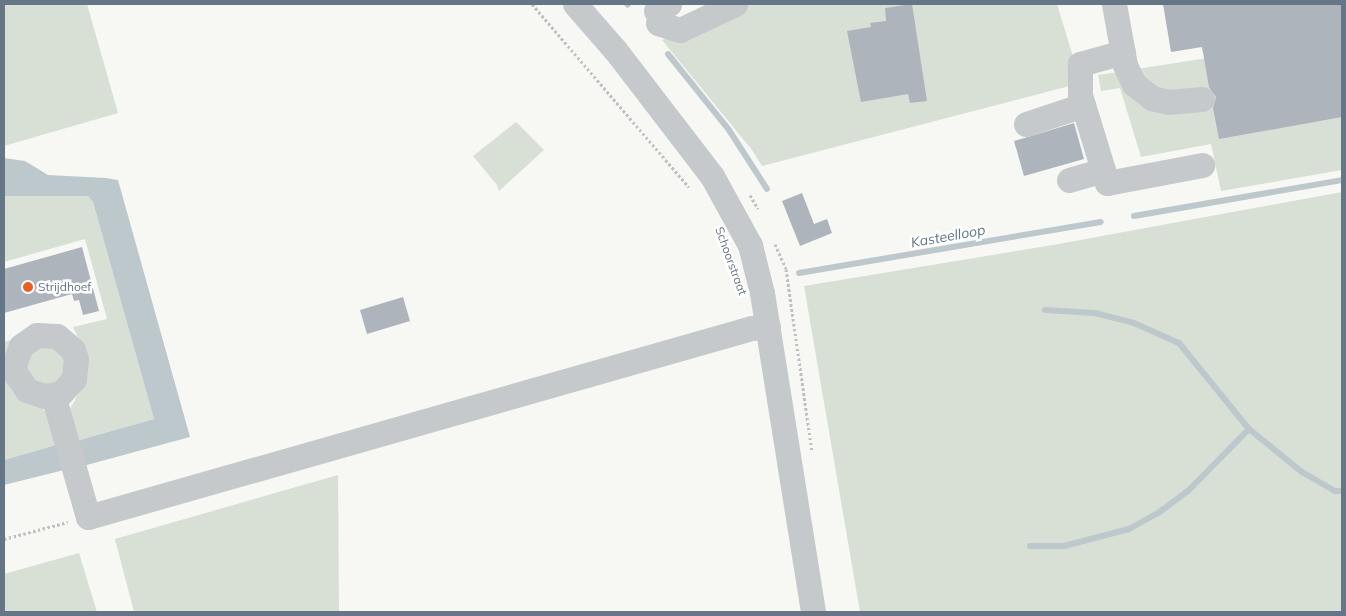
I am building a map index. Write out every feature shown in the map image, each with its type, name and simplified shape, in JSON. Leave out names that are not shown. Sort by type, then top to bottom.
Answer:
[{"type":"street","name":"Schoorstraat","points":[[575,4],[616,51],[712,176],[750,246],[762,292],[813,612]]},
{"type":"street","points":[[661,13],[680,30],[735,4]]},
{"type":"street","points":[[1114,4],[1125,65],[1134,84],[1152,98],[1168,102],[1202,99]]},
{"type":"street","points":[[1123,52],[1080,64],[1080,94],[1107,183],[1202,165]]},
{"type":"street","points":[[1026,124],[1083,106]]},
{"type":"street","points":[[1069,180],[1103,170]]},
{"type":"street","points":[[53,395],[88,516],[752,328],[768,327]]},
{"type":"path","points":[[532,4],[692,190]]},
{"type":"path","points":[[4,539],[88,516]]},
{"type":"shaded area","points":[[4,4],[87,4],[118,113],[4,146]]},
{"type":"shaded area","points":[[747,4],[1057,4],[1081,83],[762,166],[752,150],[662,40]]},
{"type":"shaded area","points":[[1342,37],[1342,170],[1221,191],[1211,144],[1141,157],[1120,88],[1101,91],[1098,75]]},
{"type":"shaded area","points":[[516,122],[544,150],[499,191],[497,185],[473,156]]},
{"type":"shaded area","points":[[4,158],[25,161],[48,175],[118,180],[190,437],[83,466],[76,441],[154,419],[93,202],[88,196],[4,196]]},
{"type":"shaded area","points":[[1342,192],[1342,612],[860,612],[804,286],[1053,245]]},
{"type":"shaded area","points":[[4,196],[88,196],[93,202],[154,419],[76,441],[70,409],[82,387],[87,357],[73,327],[107,319],[85,239],[4,262]]},
{"type":"shaded area","points":[[11,340],[38,406],[48,413],[56,445],[4,460],[4,342]]},
{"type":"shaded area","points":[[46,345],[60,351],[66,365],[60,379],[46,385],[32,379],[26,365],[32,351]]},
{"type":"shaded area","points":[[56,445],[64,470],[4,485],[4,460]]},
{"type":"shaded area","points":[[338,475],[339,612],[134,612],[115,539]]},
{"type":"shaded area","points":[[79,553],[97,612],[4,612],[4,574]]},
{"type":"building","points":[[912,4],[927,101],[910,103],[908,94],[861,102],[847,31],[871,27],[870,23],[886,21],[885,8]]},
{"type":"building","points":[[1163,4],[1342,4],[1342,117],[1219,139],[1213,108],[1216,97],[1209,87],[1202,47],[1171,52]]},
{"type":"building","points":[[1074,123],[1084,159],[1024,176],[1014,141]]},
{"type":"building","points":[[802,193],[814,224],[827,219],[832,233],[800,246],[782,201]]},
{"type":"building","name":"Strijdhoef","points":[[82,247],[99,311],[83,315],[79,300],[74,301],[72,294],[4,313],[4,269]]},
{"type":"building","points":[[403,297],[410,321],[367,334],[360,310]]},
{"type":"waterway","name":"Kasteelloop","points":[[668,54],[729,130],[767,189]]},
{"type":"waterway","name":"Kasteelloop","points":[[1134,216],[1342,180]]},
{"type":"waterway","name":"Kasteelloop","points":[[799,273],[1101,222]]},
{"type":"waterway","points":[[1045,310],[1095,313],[1134,323],[1179,343],[1249,429],[1302,472],[1335,491],[1342,491]]},
{"type":"waterway","points":[[1030,546],[1064,546],[1129,529],[1161,511],[1188,491],[1249,429]]},
{"type":"place","name":"Strijdhoef","points":[[28,287]]}]
